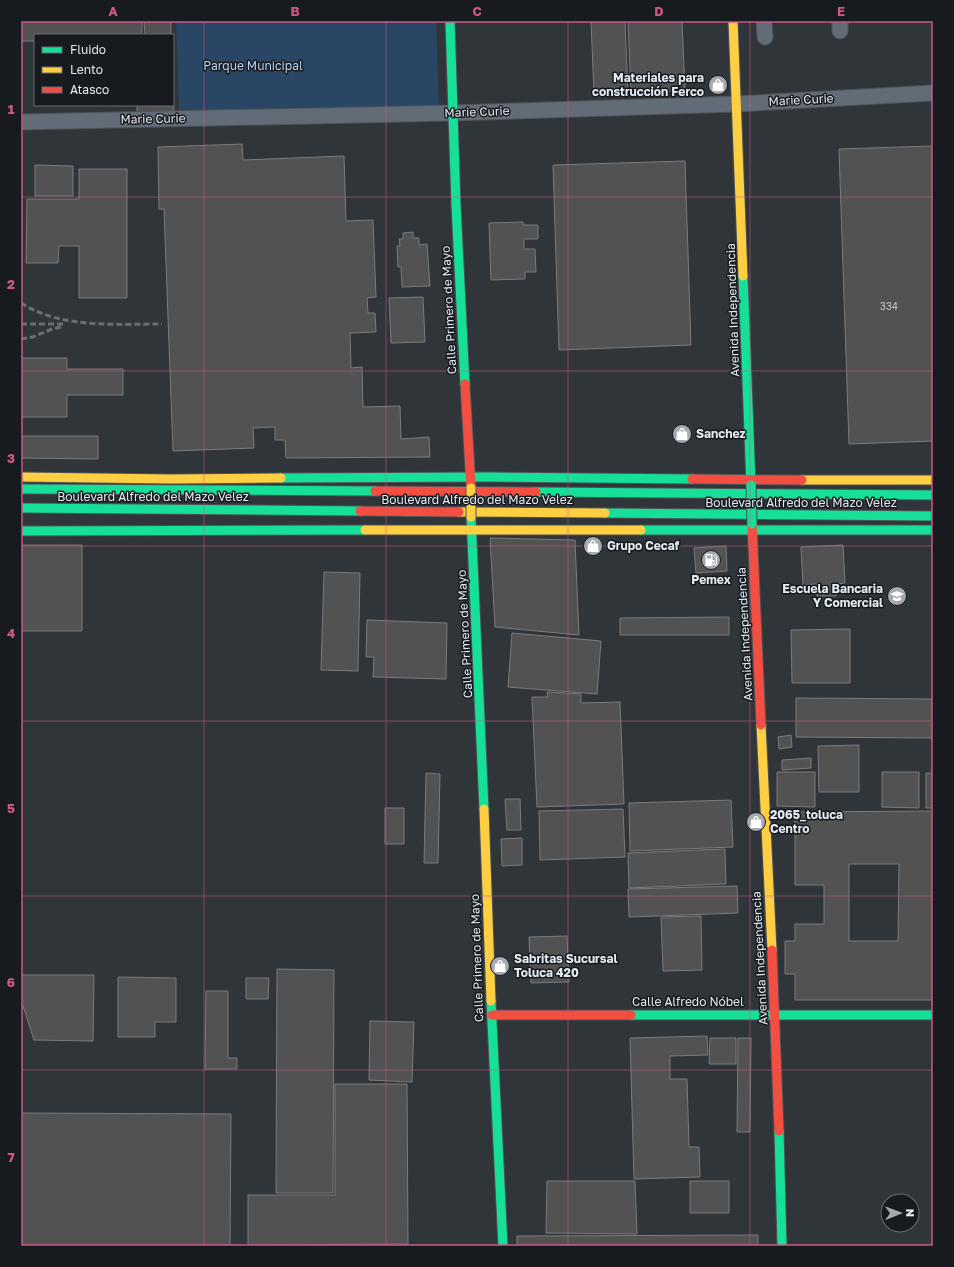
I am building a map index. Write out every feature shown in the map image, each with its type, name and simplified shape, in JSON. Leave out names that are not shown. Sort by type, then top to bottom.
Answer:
[{"type":"main road","name":"Calle Primero de Mayo","points":[[450,21],[452,113],[469,478],[471,488],[492,1015],[503,1246]]},
{"type":"main road","name":"Avenida Independencia","points":[[734,21],[752,527],[775,1014],[782,1246]]},
{"type":"main road","name":"Boulevard Alfredo del Mazo Velez","points":[[21,477],[490,477],[751,482],[791,480],[933,480]]},
{"type":"main road","name":"Boulevard Alfredo del Mazo Velez","points":[[21,489],[933,495]]},
{"type":"main road","name":"Boulevard Alfredo del Mazo Velez","points":[[21,508],[933,516]]},
{"type":"main road","points":[[21,531],[472,530],[752,527],[933,530]]},
{"type":"main road","name":"Calle Alfredo Nóbel","points":[[492,1015],[933,1015]]},
{"type":"street","points":[[764,21],[765,37]]},
{"type":"street","name":"Marie Curie","points":[[21,122],[452,113],[736,104],[933,93]]},
{"type":"green space","name":"Parque Municipal","points":[[176,21],[436,21],[439,108],[179,111]]},
{"type":"building","points":[[21,21],[142,21],[142,34],[34,34],[34,41],[21,41]]},
{"type":"building","points":[[144,21],[171,21],[171,34],[145,34]]},
{"type":"building","points":[[591,21],[625,21],[628,93],[594,94]]},
{"type":"building","points":[[628,21],[682,21],[685,91],[631,93]]},
{"type":"building","points":[[137,106],[174,106],[174,111],[137,112]]},
{"type":"building","points":[[242,144],[243,160],[344,156],[346,221],[373,220],[376,297],[367,298],[368,313],[375,313],[376,332],[350,333],[351,368],[362,367],[363,407],[400,406],[401,439],[429,437],[430,457],[286,458],[285,440],[275,440],[275,427],[253,428],[254,448],[173,451],[164,209],[159,209],[158,147]]},
{"type":"building","points":[[933,146],[933,441],[849,444],[839,149]]},
{"type":"building","points":[[685,161],[691,345],[559,350],[553,165]]},
{"type":"building","points":[[35,165],[73,166],[73,196],[35,196]]},
{"type":"building","points":[[79,169],[127,169],[127,298],[79,298],[79,246],[59,246],[58,263],[26,263],[27,199],[79,199]]},
{"type":"building","points":[[523,222],[523,225],[538,225],[538,239],[524,239],[524,249],[535,249],[536,272],[525,272],[525,279],[491,280],[489,223]]},
{"type":"building","points":[[413,232],[413,238],[419,238],[419,245],[427,244],[430,286],[402,287],[401,267],[398,267],[397,246],[400,246],[399,239],[403,239],[403,233]]},
{"type":"building","points":[[423,297],[425,342],[391,343],[389,298]]},
{"type":"building","points":[[21,358],[67,358],[67,369],[123,369],[123,395],[67,395],[67,417],[21,417]]},
{"type":"building","points":[[21,436],[98,436],[98,459],[21,458]]},
{"type":"building","points":[[490,538],[575,540],[579,635],[495,627]]},
{"type":"building","points":[[21,545],[82,545],[82,631],[21,631]]},
{"type":"building","points":[[843,545],[845,583],[836,584],[836,596],[817,596],[817,584],[803,585],[801,547]]},
{"type":"building","name":"Pemex","points":[[726,546],[727,571],[696,573],[694,548]]},
{"type":"building","points":[[324,572],[360,573],[358,671],[321,670]]},
{"type":"building","points":[[729,617],[729,635],[620,635],[620,618]]},
{"type":"building","points":[[367,620],[447,623],[446,679],[373,677],[374,657],[366,657]]},
{"type":"building","points":[[850,629],[850,683],[792,683],[791,630]]},
{"type":"building","points":[[512,633],[601,641],[597,694],[508,687]]},
{"type":"building","points":[[547,692],[581,694],[581,703],[620,702],[624,804],[537,807],[532,697],[548,697]]},
{"type":"building","points":[[796,698],[933,699],[933,738],[796,737]]},
{"type":"building","points":[[791,735],[792,747],[779,749],[778,737]]},
{"type":"building","points":[[859,745],[859,792],[819,792],[818,746]]},
{"type":"building","points":[[811,758],[811,768],[782,770],[782,760]]},
{"type":"building","points":[[777,772],[815,772],[815,807],[777,806]]},
{"type":"building","points":[[882,772],[919,772],[919,808],[882,807]]},
{"type":"building","points":[[426,773],[440,774],[438,863],[424,863]]},
{"type":"building","points":[[926,773],[933,773],[933,808],[926,808]]},
{"type":"building","points":[[505,799],[520,799],[521,830],[507,830]]},
{"type":"building","points":[[731,800],[733,847],[630,851],[629,803]]},
{"type":"building","points":[[385,808],[404,808],[404,844],[385,844]]},
{"type":"building","points":[[623,809],[625,857],[540,860],[539,811]]},
{"type":"building","points":[[933,811],[933,1000],[795,1000],[795,974],[785,974],[785,941],[795,941],[795,924],[824,924],[824,885],[795,885],[795,812]],"holes":[[[849,864],[899,864],[898,941],[849,941]]]},
{"type":"building","points":[[522,838],[522,865],[502,866],[501,839]]},
{"type":"building","points":[[725,849],[726,884],[629,888],[628,853]]},
{"type":"building","points":[[737,886],[738,913],[629,917],[628,889]]},
{"type":"building","points":[[701,916],[702,970],[663,971],[661,917]]},
{"type":"building","points":[[567,936],[569,982],[531,983],[529,937]]},
{"type":"building","points":[[277,969],[334,970],[333,1193],[276,1193]]},
{"type":"building","points":[[21,975],[94,975],[93,1041],[34,1040],[21,1000]]},
{"type":"building","points":[[118,977],[176,978],[176,1022],[155,1022],[155,1037],[118,1037]]},
{"type":"building","points":[[246,978],[269,978],[268,999],[246,999]]},
{"type":"building","points":[[206,991],[228,991],[228,1058],[237,1058],[237,1069],[205,1069]]},
{"type":"building","points":[[370,1021],[414,1022],[412,1082],[369,1080]]},
{"type":"building","points":[[707,1036],[708,1055],[670,1056],[670,1079],[687,1079],[689,1147],[699,1147],[700,1177],[634,1179],[630,1038]]},
{"type":"building","points":[[710,1038],[736,1038],[736,1064],[709,1064]]},
{"type":"building","points":[[738,1038],[751,1038],[750,1132],[737,1132]]},
{"type":"building","points":[[335,1084],[407,1084],[408,1244],[248,1245],[248,1195],[335,1195]]},
{"type":"building","points":[[21,1113],[231,1114],[230,1246],[21,1246]]},
{"type":"building","points":[[547,1181],[635,1181],[637,1234],[546,1233]]},
{"type":"building","points":[[690,1181],[729,1181],[729,1213],[690,1213]]},
{"type":"building","points":[[758,1235],[758,1246],[517,1246],[517,1236]]},
{"type":"railway","points":[[21,303],[37,311],[71,321],[108,324],[162,324]]},
{"type":"railway","points":[[21,324],[65,324]]},
{"type":"railway","points":[[21,339],[33,337],[61,327]]},
{"type":"traffic: fast","points":[[450,21],[456,205],[465,384]]},
{"type":"traffic: fast","points":[[743,276],[751,485]]},
{"type":"traffic: fast","points":[[281,478],[490,477],[692,479]]},
{"type":"traffic: fast","points":[[751,485],[752,524]]},
{"type":"traffic: fast","points":[[21,489],[375,491]]},
{"type":"traffic: fast","points":[[536,492],[933,495]]},
{"type":"traffic: fast","points":[[21,508],[360,511]]},
{"type":"traffic: fast","points":[[605,513],[933,516]]},
{"type":"traffic: fast","points":[[471,517],[484,809]]},
{"type":"traffic: fast","points":[[21,531],[365,530]]},
{"type":"traffic: fast","points":[[641,530],[933,530]]},
{"type":"traffic: fast","points":[[491,1001],[503,1246]]},
{"type":"traffic: fast","points":[[631,1015],[933,1015]]},
{"type":"traffic: fast","points":[[779,1131],[782,1246]]},
{"type":"traffic: slow","points":[[733,21],[743,276]]},
{"type":"traffic: slow","points":[[21,477],[171,479],[281,478]]},
{"type":"traffic: slow","points":[[802,480],[933,480]]},
{"type":"traffic: slow","points":[[471,488],[471,517]]},
{"type":"traffic: slow","points":[[459,512],[605,513]]},
{"type":"traffic: slow","points":[[365,530],[641,530]]},
{"type":"traffic: slow","points":[[761,725],[772,950]]},
{"type":"traffic: slow","points":[[484,809],[491,1001]]},
{"type":"traffic: jam","points":[[465,384],[471,488]]},
{"type":"traffic: jam","points":[[692,479],[802,480]]},
{"type":"traffic: jam","points":[[375,491],[536,492]]},
{"type":"traffic: jam","points":[[360,511],[459,512]]},
{"type":"traffic: jam","points":[[752,524],[761,725]]},
{"type":"traffic: jam","points":[[772,950],[779,1131]]},
{"type":"traffic: jam","points":[[492,1015],[631,1015]]},
{"type":"place","name":"Materiales para construcción Ferco","points":[[718,85]]},
{"type":"place","name":"Sanchez","points":[[682,434]]},
{"type":"place","name":"Grupo Cecaf","points":[[593,546]]},
{"type":"place","name":"Pemex","points":[[711,560]]},
{"type":"place","name":"Escuela Bancaria Y Comercial","points":[[897,596]]},
{"type":"place","name":"2065_toluca Centro","points":[[756,822]]},
{"type":"place","name":"Sabritas Sucursal Toluca 420","points":[[500,966]]}]
